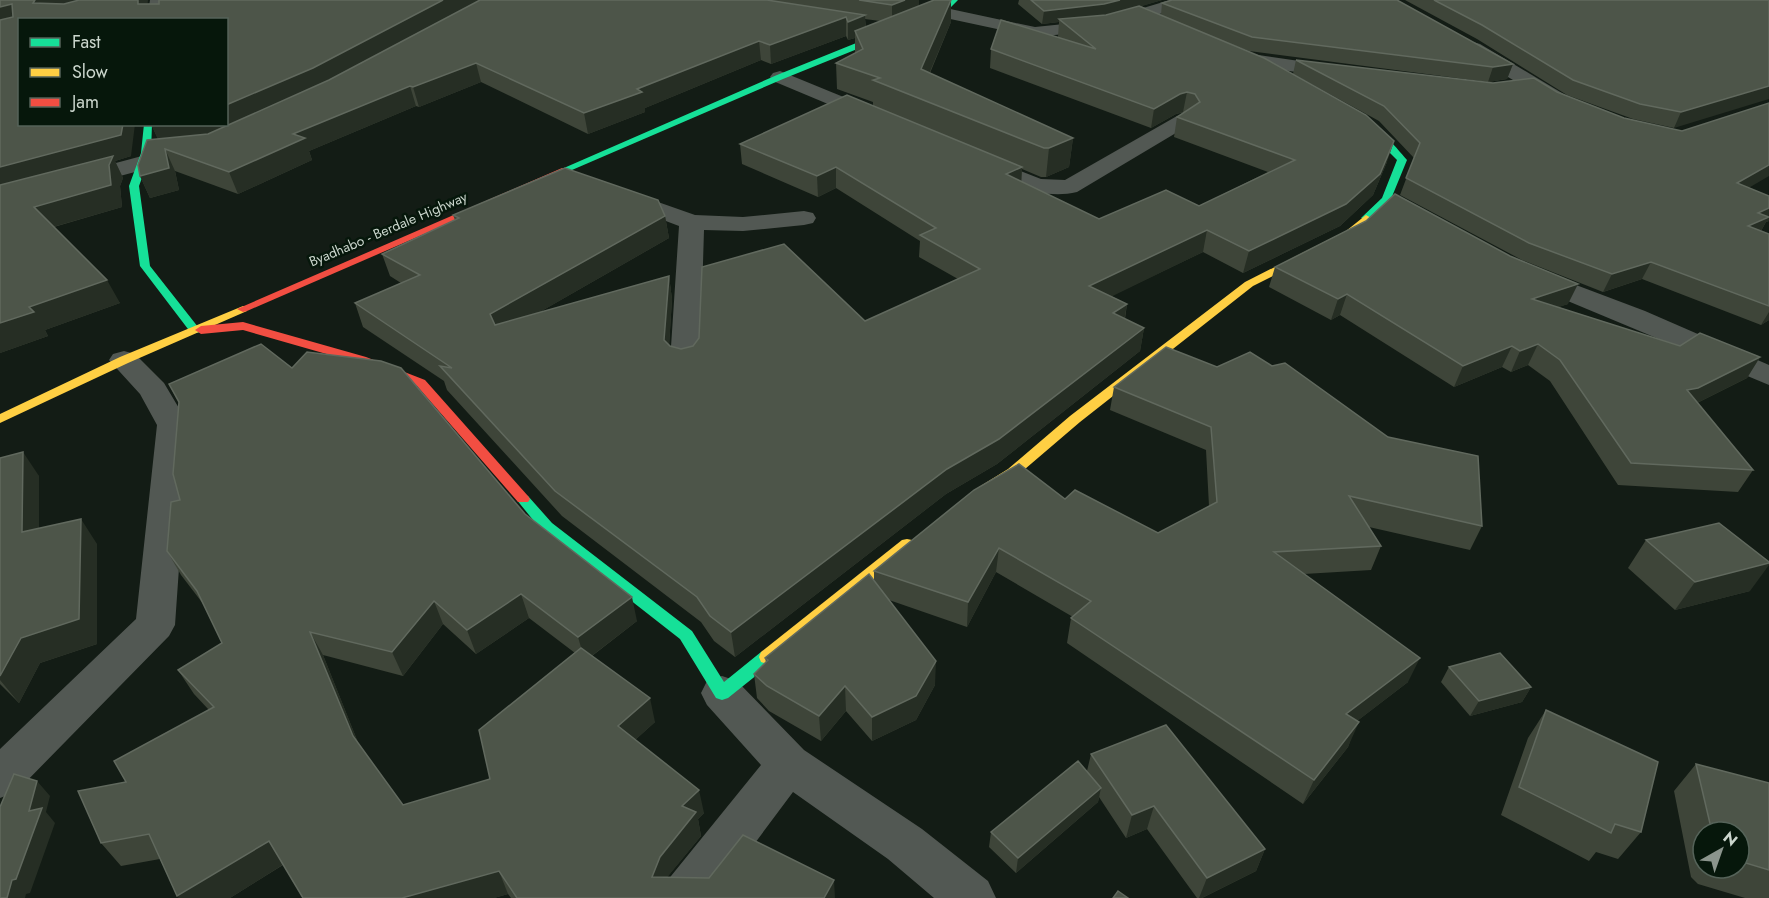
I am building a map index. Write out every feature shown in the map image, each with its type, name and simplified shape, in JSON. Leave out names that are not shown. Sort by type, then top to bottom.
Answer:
[{"type":"street","points":[[156,18],[158,0]]},
{"type":"street","name":"Byadhabo - Berdale Highway","points":[[0,419],[124,360],[780,77],[941,12],[955,0]]},
{"type":"street","points":[[941,12],[1035,33],[1104,25],[1188,0]]},
{"type":"street","points":[[1139,15],[1159,24]]},
{"type":"street","points":[[863,26],[896,31]]},
{"type":"street","points":[[1459,39],[1533,83],[1558,101],[1588,112]]},
{"type":"street","points":[[1240,57],[1356,75]]},
{"type":"street","points":[[1240,57],[1278,77]]},
{"type":"street","points":[[780,77],[898,127]]},
{"type":"street","points":[[1499,88],[1533,83]]},
{"type":"street","points":[[968,499],[1013,472],[1076,419],[1249,284],[1350,234],[1397,205],[1402,160],[1370,128],[1339,111]]},
{"type":"street","points":[[962,154],[1037,186],[1069,187],[1184,120]]},
{"type":"street","points":[[148,126],[144,158],[134,186],[145,266],[195,331],[243,326],[362,360],[420,383],[547,527],[686,635],[722,693],[788,764],[905,844],[971,898]]},
{"type":"street","points":[[0,201],[166,151]]},
{"type":"street","points":[[557,174],[692,222],[743,224],[804,218]]},
{"type":"street","points":[[685,362],[692,222]]},
{"type":"street","points":[[1512,268],[1635,317],[1769,376]]},
{"type":"street","points":[[0,778],[155,625],[173,425],[153,390],[124,360]]},
{"type":"street","points":[[722,693],[917,536]]},
{"type":"street","points":[[684,898],[788,764]]},
{"type":"building","points":[[0,0],[35,0],[33,3],[64,4],[79,0],[138,0],[138,4],[159,4],[159,0],[443,0],[313,68],[228,104],[228,18],[18,18],[18,126],[123,126],[121,135],[0,167],[0,20],[13,17],[12,4],[0,7]]},
{"type":"building","points":[[480,0],[767,0],[865,15],[848,22],[846,17],[770,45],[759,41],[637,89],[642,92],[584,113],[476,63],[413,87],[410,86],[293,134],[305,138],[229,172],[165,149],[169,168],[140,176],[138,165],[147,140],[208,134],[329,80]]},
{"type":"building","points":[[859,0],[905,0],[892,5]]},
{"type":"building","points":[[934,0],[951,0],[921,69],[1073,138],[1044,148],[873,80],[880,78],[836,63],[863,49],[855,31]]},
{"type":"building","points":[[1031,0],[1120,0],[1044,11]]},
{"type":"building","points":[[1172,0],[1397,0],[1513,64],[1493,67],[1252,37],[1162,3]]},
{"type":"building","points":[[1434,0],[1769,0],[1769,86],[1681,112],[1640,104],[1573,80],[1482,25]]},
{"type":"building","points":[[1139,6],[1264,58],[1366,115],[1394,141],[1380,174],[1346,204],[1249,251],[1207,230],[1089,286],[1127,304],[1113,313],[1144,328],[999,439],[947,469],[731,632],[710,616],[697,597],[555,491],[440,366],[452,368],[355,303],[420,275],[382,254],[459,218],[453,215],[565,168],[658,200],[665,216],[490,314],[495,325],[669,276],[664,340],[670,346],[681,349],[693,346],[699,338],[702,267],[784,244],[865,321],[980,269],[920,235],[936,228],[836,167],[817,176],[740,144],[847,95],[1022,167],[1006,174],[1099,219],[1166,190],[1199,206],[1295,160],[1177,117],[1200,102],[1195,94],[1187,92],[1180,94],[1154,109],[991,49],[1001,20],[1096,49],[1059,19],[1106,15]]},
{"type":"building","points":[[1296,60],[1493,83],[1534,78],[1557,92],[1624,118],[1682,131],[1769,103],[1769,165],[1737,183],[1769,196],[1769,208],[1758,213],[1769,217],[1748,226],[1769,234],[1769,306],[1651,262],[1612,274],[1529,243],[1406,178],[1420,143],[1384,106]]},
{"type":"building","points":[[113,156],[109,165],[111,185],[34,207],[107,280],[29,307],[34,312],[0,323],[0,185]]},
{"type":"building","points":[[1395,194],[1510,256],[1578,284],[1532,299],[1680,346],[1700,333],[1760,357],[1698,388],[1687,390],[1753,470],[1631,463],[1560,360],[1538,344],[1520,351],[1512,346],[1463,366],[1347,294],[1338,299],[1275,267],[1366,221]]},
{"type":"building","points":[[261,344],[292,368],[307,352],[381,361],[401,368],[525,514],[632,597],[578,637],[521,594],[467,630],[434,601],[392,652],[310,632],[353,736],[403,805],[490,779],[479,730],[581,648],[650,698],[618,726],[699,790],[682,806],[696,812],[660,857],[652,877],[709,878],[743,835],[834,880],[824,898],[517,898],[499,871],[402,898],[303,898],[269,841],[177,896],[149,834],[101,843],[78,791],[126,782],[114,761],[214,707],[178,670],[222,643],[197,591],[167,551],[171,502],[180,500],[173,474],[179,402],[169,384]]},
{"type":"building","points":[[1166,347],[1217,367],[1250,352],[1272,366],[1285,363],[1388,437],[1478,456],[1482,526],[1349,496],[1381,546],[1274,552],[1420,658],[1346,714],[1359,722],[1314,780],[1071,618],[1091,601],[999,548],[968,602],[874,571],[974,490],[1019,464],[1065,499],[1075,490],[1158,533],[1217,502],[1211,427],[1114,387]]},
{"type":"building","points":[[23,452],[22,532],[81,519],[79,619],[21,638],[0,676],[0,458]]},
{"type":"building","points":[[1719,523],[1769,563],[1695,582],[1646,540]]},
{"type":"building","points":[[869,574],[936,661],[916,696],[872,717],[845,686],[819,716],[767,686],[754,674],[768,660],[765,658]]},
{"type":"building","points":[[1500,653],[1531,687],[1479,701],[1449,667]]},
{"type":"building","points":[[1546,710],[1658,762],[1641,832],[1615,824],[1611,833],[1519,787]]},
{"type":"building","points":[[1166,725],[1265,849],[1207,878],[1154,806],[1132,815],[1091,754]]},
{"type":"building","points":[[1078,761],[1101,788],[1018,858],[991,832]]},
{"type":"building","points":[[1696,764],[1769,783],[1769,870],[1751,865],[1751,820],[1709,820]]},
{"type":"building","points":[[14,774],[37,781],[29,811],[42,808],[16,879],[12,880],[7,898],[0,898],[0,807]]},
{"type":"building","points":[[1118,891],[1128,898],[1113,898]]},
{"type":"traffic: fast","points":[[562,171],[780,77],[941,12],[955,0]]},
{"type":"traffic: fast","points":[[1356,121],[1370,128],[1402,160],[1386,199],[1366,218]]},
{"type":"traffic: fast","points":[[148,126],[146,153],[134,186],[145,266],[195,331],[201,330]]},
{"type":"traffic: fast","points":[[523,499],[547,527],[686,635],[722,693],[767,657]]},
{"type":"traffic: slow","points":[[984,490],[1013,472],[1075,419],[1249,284],[1350,233],[1366,218]]},
{"type":"traffic: slow","points":[[0,419],[124,360],[243,309]]},
{"type":"traffic: slow","points":[[767,657],[907,544]]},
{"type":"traffic: jam","points":[[243,309],[562,171]]},
{"type":"traffic: jam","points":[[201,330],[243,326],[362,360],[421,383],[523,499]]}]
